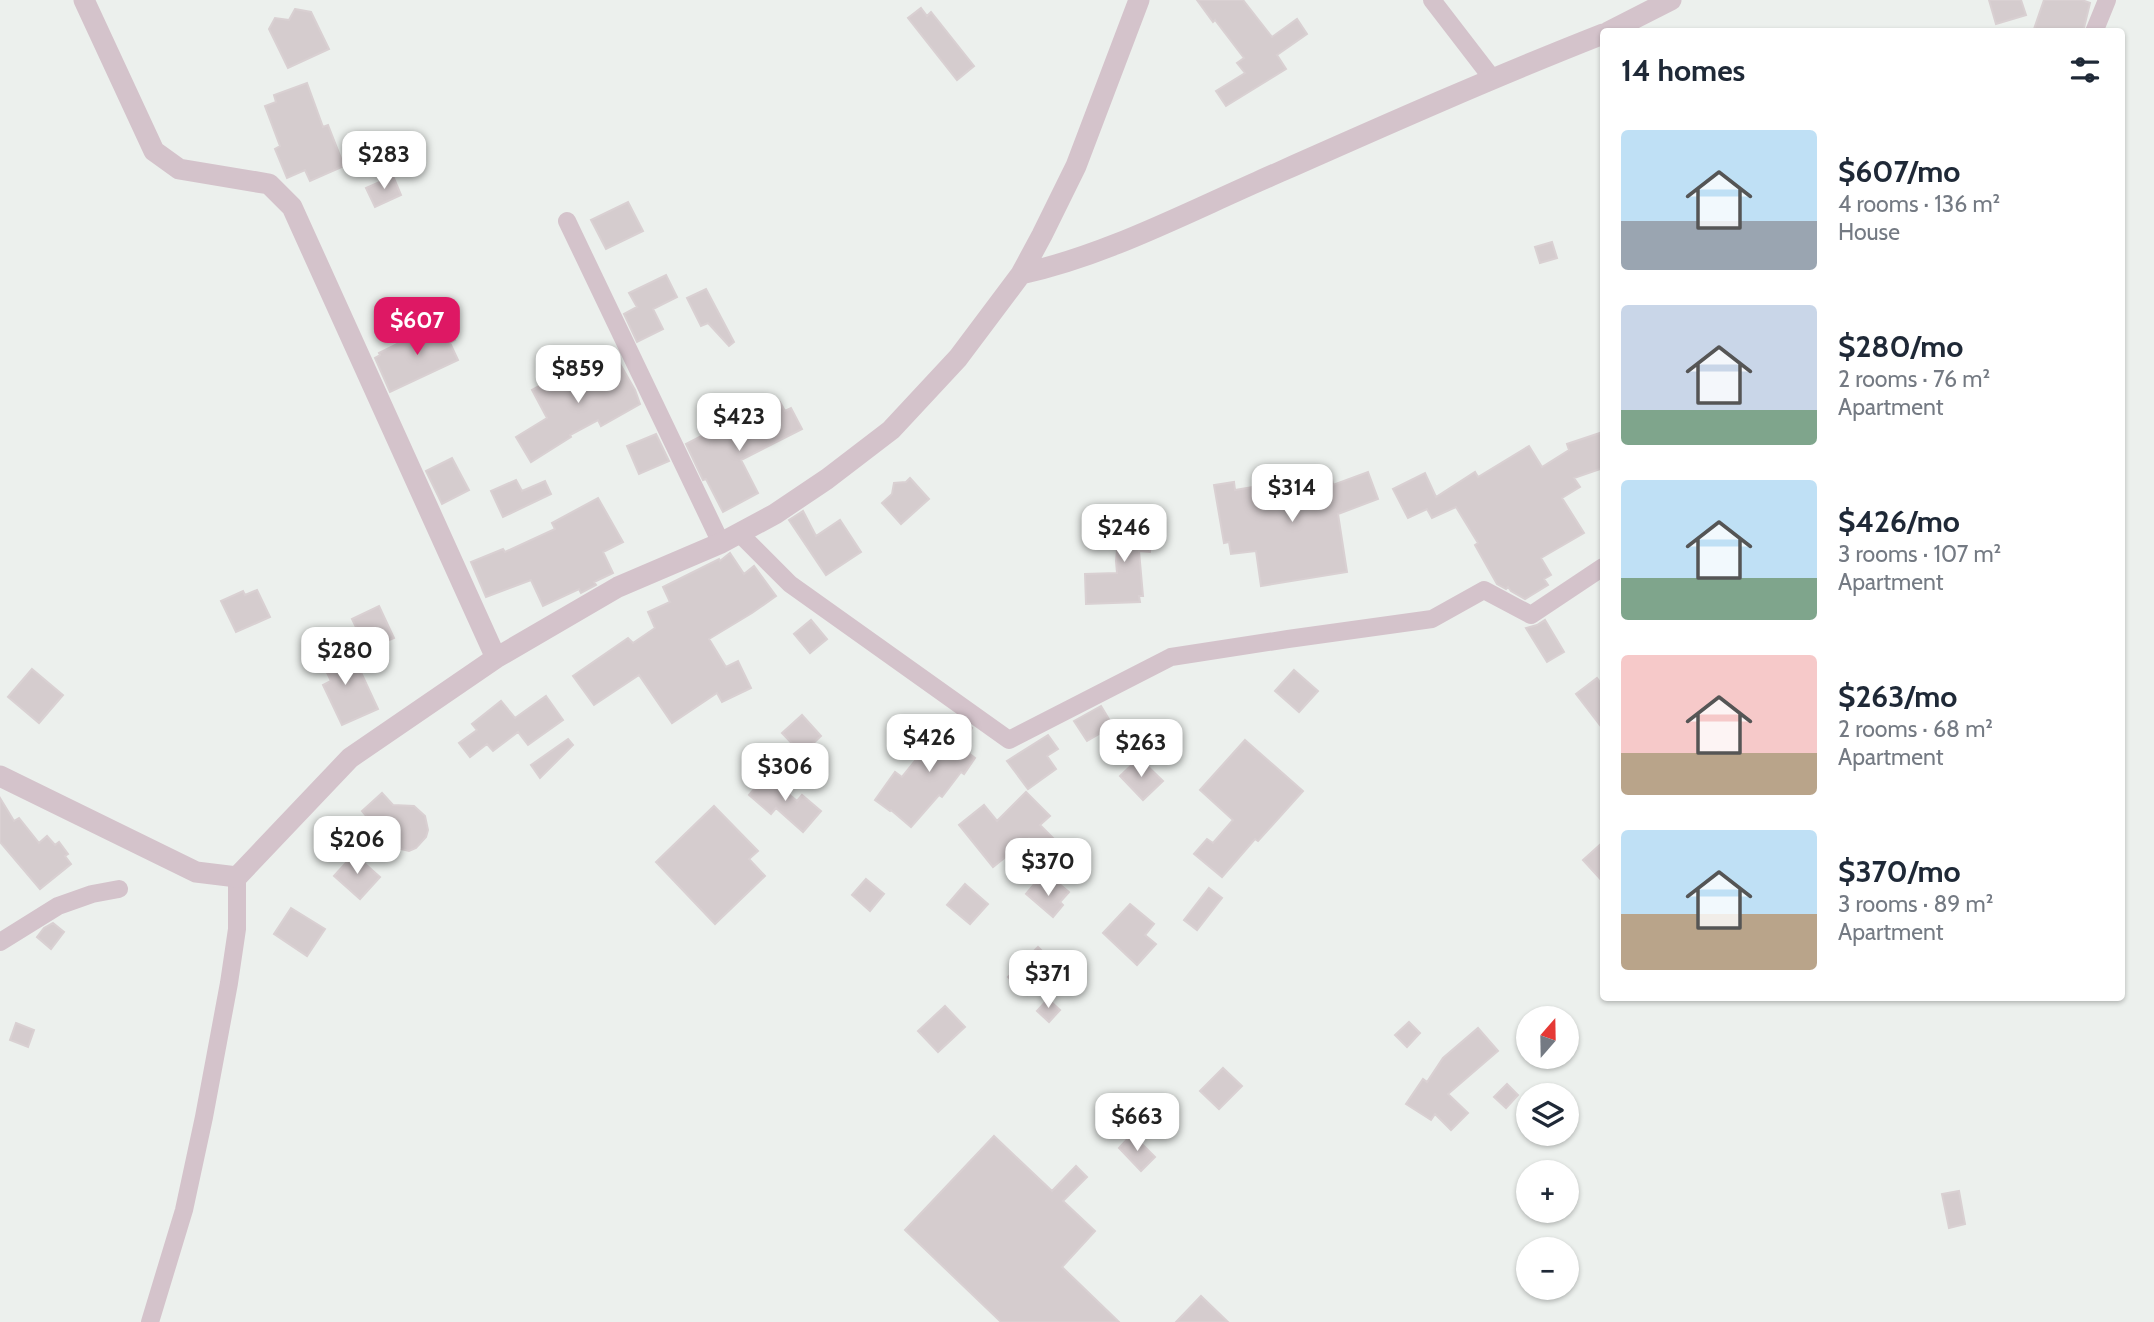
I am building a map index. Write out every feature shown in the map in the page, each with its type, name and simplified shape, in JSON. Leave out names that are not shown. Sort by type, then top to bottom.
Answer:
[{"type":"street","points":[[84,0],[154,151],[179,169],[269,184],[292,207],[496,658]]},
{"type":"street","points":[[150,1322],[184,1210],[204,1117],[235,942],[237,877],[350,758],[496,658],[618,587],[730,538],[775,514],[891,430],[958,358],[1021,274],[1076,166],[1139,0]]},
{"type":"street","points":[[1432,0],[1492,78]]},
{"type":"street","points":[[1616,28],[1671,0]]},
{"type":"street","points":[[2096,28],[2107,0]]},
{"type":"street","points":[[1021,274],[1060,265],[1126,240],[1492,78],[1600,35]]},
{"type":"street","points":[[567,221],[730,538],[1009,740],[1171,657],[1432,619],[1483,590],[1531,615],[1600,569]]},
{"type":"street","points":[[0,776],[196,872],[237,877]]},
{"type":"street","points":[[0,942],[58,906],[92,894],[119,889]]},
{"type":"building","points":[[1197,0],[1243,0],[1272,37],[1297,19],[1307,34],[1277,55],[1286,69],[1226,106],[1216,91],[1245,73],[1237,63],[1244,58]]},
{"type":"building","points":[[1989,0],[2021,0],[2026,15],[1996,24]]},
{"type":"building","points":[[2044,0],[2082,0],[2090,3],[2084,28],[2034,28]]},
{"type":"building","points":[[921,8],[927,16],[931,12],[974,66],[957,80],[908,18]]},
{"type":"building","points":[[295,9],[311,12],[329,49],[288,68],[269,29],[275,18],[289,20]]},
{"type":"building","points":[[307,83],[323,127],[328,125],[344,166],[310,181],[305,170],[287,178],[275,149],[280,146],[265,106],[276,102],[274,95]]},
{"type":"building","points":[[393,176],[401,195],[375,207],[366,188]]},
{"type":"building","points":[[628,202],[643,231],[606,249],[591,220]]},
{"type":"building","points":[[1552,242],[1557,258],[1540,263],[1535,247]]},
{"type":"building","points":[[666,275],[677,297],[653,309],[663,329],[637,342],[624,314],[637,307],[629,293]]},
{"type":"building","points":[[706,289],[734,342],[729,346],[708,323],[701,326],[687,298]]},
{"type":"building","points":[[443,321],[455,340],[450,343],[458,360],[390,392],[375,358],[379,353],[417,334],[418,336]]},
{"type":"building","points":[[616,357],[640,404],[601,426],[598,420],[570,435],[571,437],[531,462],[516,437],[547,418],[532,390],[576,366],[580,376]]},
{"type":"building","points":[[780,402],[785,411],[791,408],[802,429],[741,460],[758,493],[723,512],[706,479],[703,480],[686,444],[711,431],[714,436]]},
{"type":"building","points":[[1600,433],[1600,469],[1574,478],[1580,487],[1562,498],[1584,533],[1541,558],[1551,575],[1544,579],[1548,585],[1525,599],[1508,587],[1506,589],[1497,584],[1475,545],[1478,543],[1456,507],[1432,518],[1427,509],[1408,518],[1393,489],[1425,473],[1436,497],[1475,472],[1478,477],[1529,446],[1542,467],[1569,450],[1567,444]]},
{"type":"building","points":[[656,434],[669,461],[639,474],[627,446]]},
{"type":"building","points":[[452,458],[469,490],[442,504],[426,471]]},
{"type":"building","points":[[1368,472],[1378,499],[1338,514],[1347,572],[1261,586],[1256,551],[1231,554],[1229,542],[1224,543],[1214,485],[1234,482],[1235,490],[1331,474],[1333,485]]},
{"type":"building","points":[[910,478],[929,499],[901,524],[882,503],[892,494],[894,483],[906,482]]},
{"type":"building","points":[[516,480],[522,491],[545,481],[551,494],[503,517],[491,491]]},
{"type":"building","points":[[598,498],[623,542],[603,552],[613,573],[594,582],[596,585],[581,593],[579,589],[543,606],[531,580],[486,597],[471,562],[503,549],[505,552],[555,529],[552,523]]},
{"type":"building","points":[[803,511],[816,536],[840,520],[861,552],[826,575],[789,520]]},
{"type":"building","points":[[1130,511],[1153,513],[1150,552],[1139,551],[1143,596],[1139,596],[1140,602],[1086,604],[1085,574],[1117,573],[1120,517],[1130,518]]},
{"type":"building","points":[[730,553],[744,574],[754,566],[776,596],[709,639],[726,667],[738,661],[751,688],[722,702],[717,693],[672,723],[639,675],[594,705],[573,676],[628,638],[633,643],[655,628],[648,612],[670,602],[663,587],[719,559],[720,561]]},
{"type":"building","points":[[257,590],[270,617],[236,632],[221,601],[243,591],[245,595]]},
{"type":"building","points":[[379,606],[394,638],[367,650],[352,619]]},
{"type":"building","points":[[811,620],[827,639],[810,653],[794,634]]},
{"type":"building","points":[[1545,620],[1564,652],[1547,662],[1526,628]]},
{"type":"building","points":[[326,637],[344,675],[359,668],[378,709],[342,725],[323,685],[331,681],[313,643]]},
{"type":"building","points":[[32,669],[63,695],[39,723],[8,697]]},
{"type":"building","points":[[1294,670],[1318,691],[1299,712],[1275,691]]},
{"type":"building","points":[[1597,678],[1600,682],[1600,725],[1576,694]]},
{"type":"building","points":[[546,696],[563,720],[528,745],[518,732],[493,751],[487,744],[470,757],[459,743],[477,730],[472,724],[501,701],[515,718]]},
{"type":"building","points":[[1101,706],[1113,726],[1087,741],[1074,721]]},
{"type":"building","points":[[802,715],[821,736],[802,754],[782,733]]},
{"type":"building","points":[[951,716],[972,728],[962,748],[975,758],[964,774],[961,772],[942,797],[939,795],[911,827],[875,800],[895,772],[902,777]]},
{"type":"building","points":[[1048,735],[1058,749],[1047,756],[1056,769],[1028,789],[1007,761]]},
{"type":"building","points":[[568,739],[573,745],[540,778],[531,765]]},
{"type":"building","points":[[1245,740],[1303,791],[1222,877],[1194,854],[1207,839],[1213,843],[1233,820],[1200,790]]},
{"type":"building","points":[[1139,758],[1163,781],[1143,800],[1120,776]]},
{"type":"building","points":[[766,775],[797,801],[802,795],[821,811],[803,832],[776,808],[771,814],[749,795]]},
{"type":"building","points":[[1026,792],[1050,816],[1040,825],[1054,839],[1042,851],[1029,838],[993,867],[959,825],[984,805],[997,821]]},
{"type":"building","points":[[382,793],[393,805],[414,806],[425,816],[428,830],[426,837],[416,848],[409,851],[393,847],[362,811]]},
{"type":"building","points":[[0,798],[14,821],[19,818],[39,843],[47,836],[55,845],[59,842],[68,854],[65,856],[71,864],[40,889],[0,842]]},
{"type":"building","points":[[714,806],[758,851],[749,859],[765,876],[715,924],[656,862]]},
{"type":"building","points":[[1600,845],[1600,879],[1583,860]]},
{"type":"building","points":[[354,854],[380,877],[360,899],[334,876]]},
{"type":"building","points":[[866,879],[884,894],[870,911],[852,895]]},
{"type":"building","points":[[1036,882],[1049,893],[1057,882],[1069,892],[1060,902],[1063,905],[1053,917],[1026,894]]},
{"type":"building","points":[[965,884],[988,904],[970,924],[947,905]]},
{"type":"building","points":[[1209,888],[1222,898],[1197,930],[1184,920]]},
{"type":"building","points":[[1130,904],[1154,924],[1145,935],[1156,944],[1137,965],[1103,933]]},
{"type":"building","points":[[291,908],[325,929],[307,956],[274,934]]},
{"type":"building","points":[[53,923],[64,932],[51,949],[37,937],[44,928]]},
{"type":"building","points":[[1038,947],[1056,965],[1027,995],[1008,977]]},
{"type":"building","points":[[1048,999],[1060,1010],[1049,1022],[1037,1011]]},
{"type":"building","points":[[945,1006],[965,1027],[938,1052],[918,1031]]},
{"type":"building","points":[[1409,1022],[1420,1033],[1407,1047],[1395,1035]]},
{"type":"building","points":[[16,1023],[34,1030],[28,1047],[10,1040]]},
{"type":"building","points":[[1478,1028],[1498,1051],[1448,1094],[1468,1113],[1451,1130],[1435,1114],[1431,1120],[1406,1104],[1423,1079],[1427,1082],[1443,1058]]},
{"type":"building","points":[[1223,1068],[1242,1086],[1219,1109],[1200,1091]]},
{"type":"building","points":[[1507,1084],[1516,1093],[1516,1097],[1506,1108],[1494,1097]]},
{"type":"building","points":[[1132,1134],[1155,1157],[1141,1171],[1119,1148]]},
{"type":"building","points":[[994,1136],[1052,1191],[1076,1166],[1087,1177],[1063,1201],[1095,1231],[1062,1267],[1119,1322],[1001,1322],[905,1230]]},
{"type":"building","points":[[1959,1191],[1965,1224],[1949,1228],[1942,1194]]},
{"type":"building","points":[[1201,1296],[1228,1322],[1176,1322]]}]
